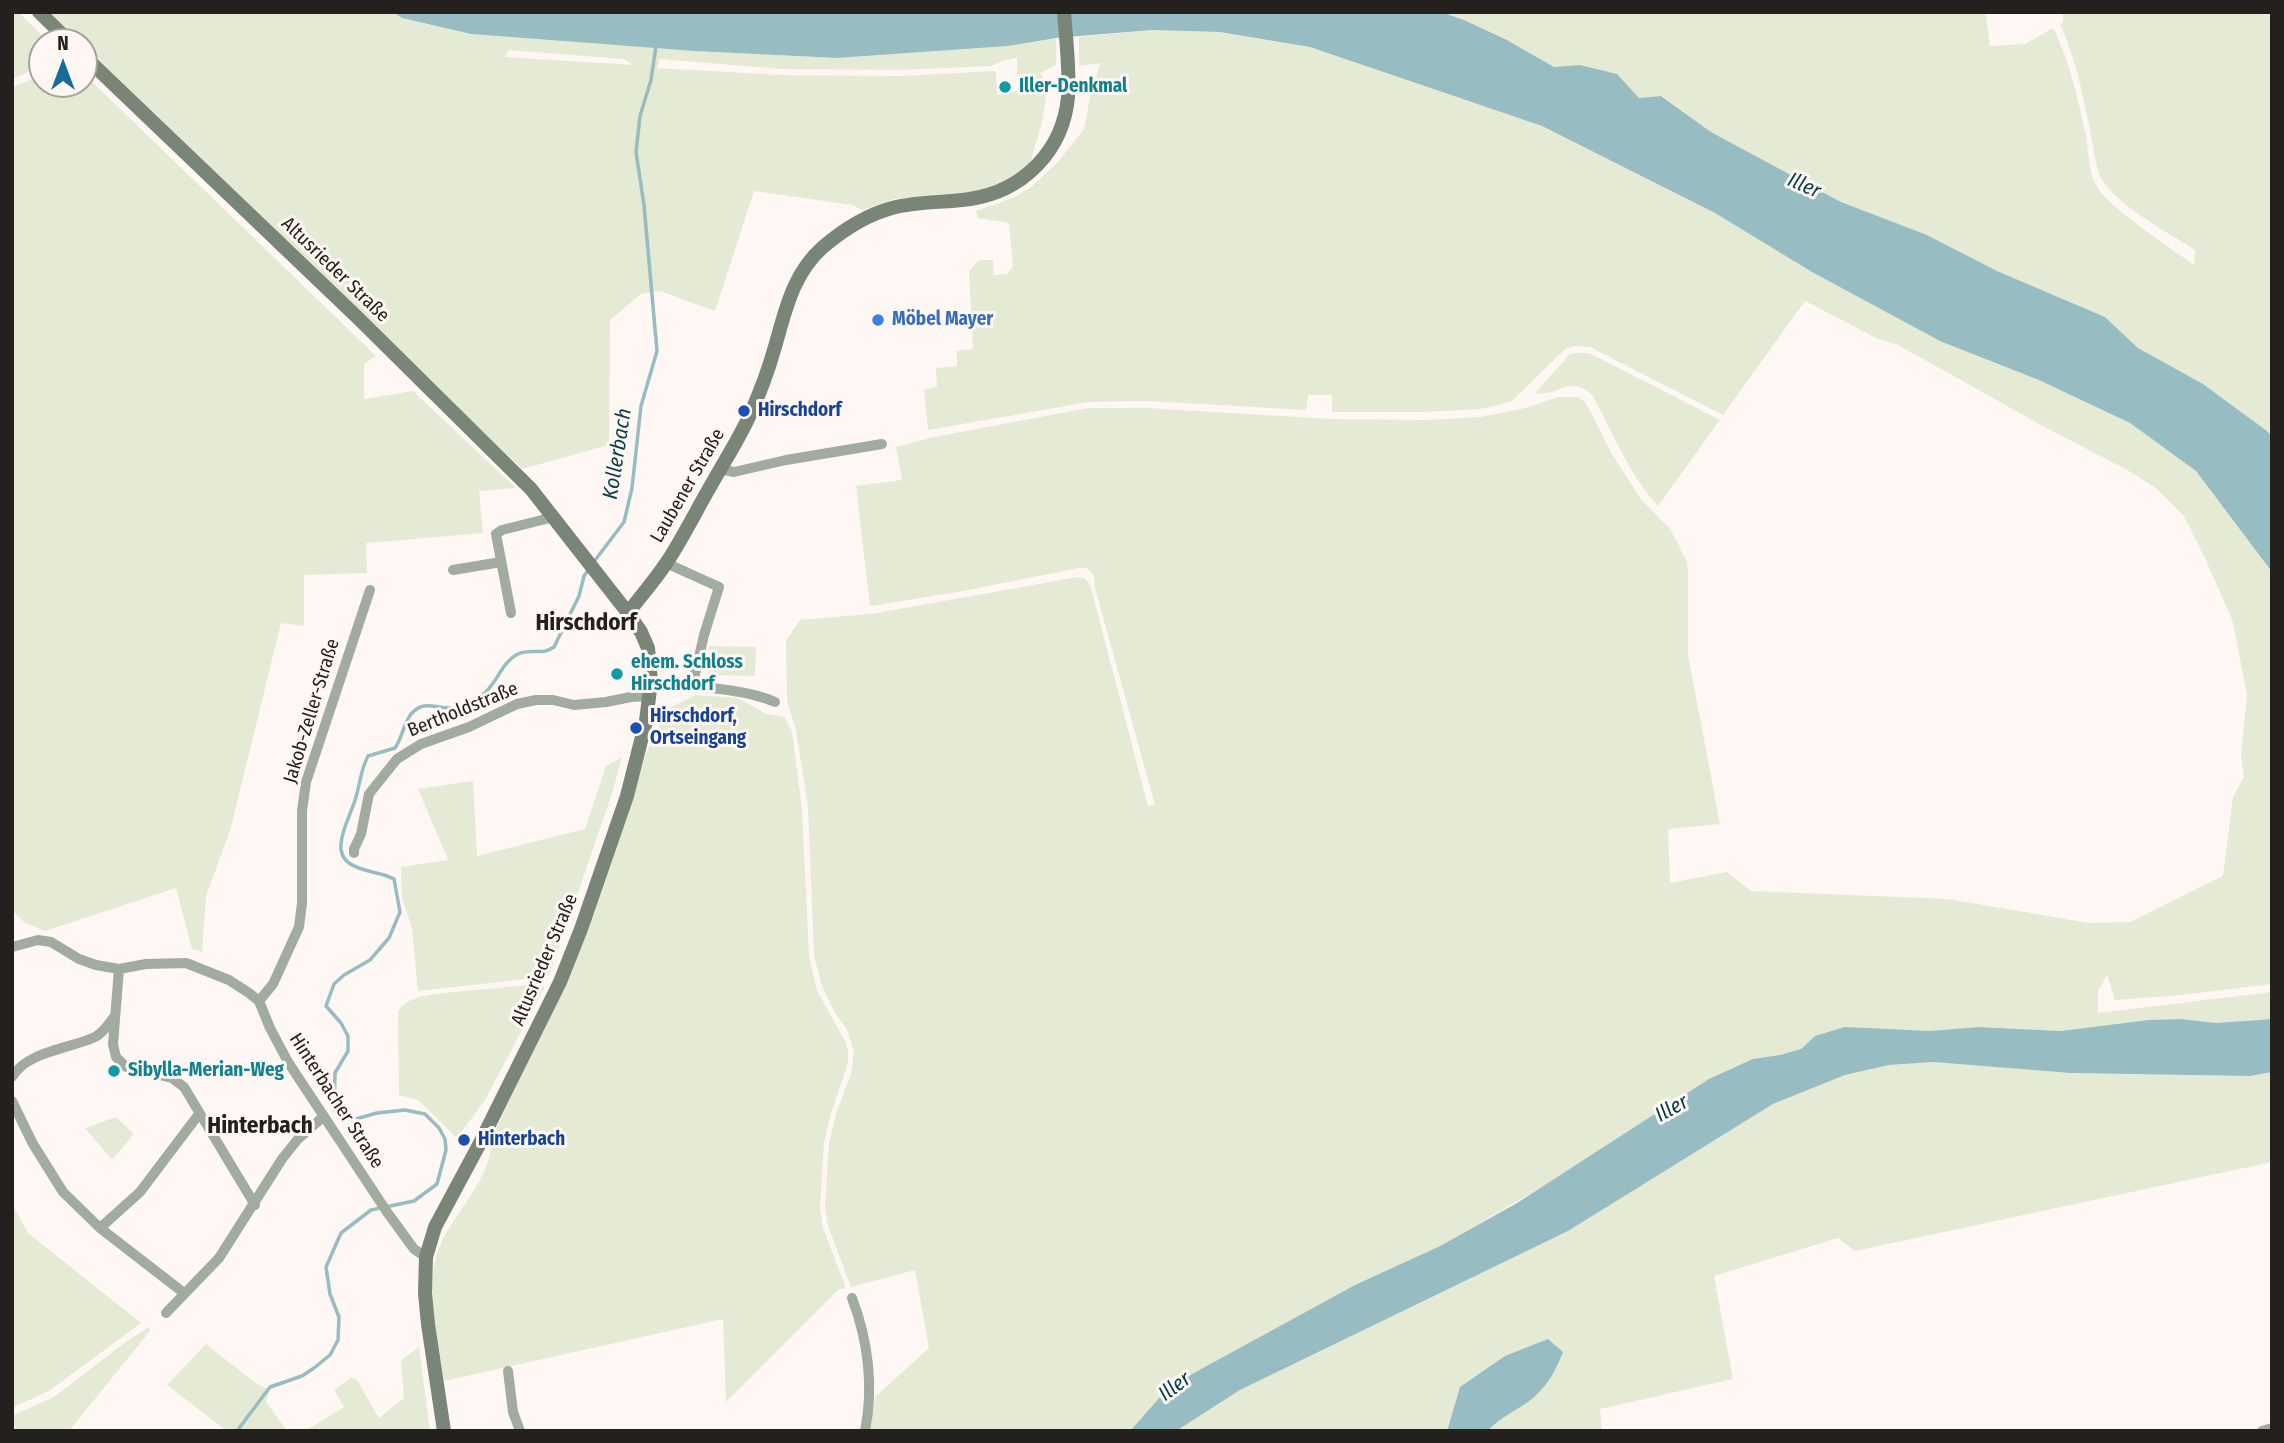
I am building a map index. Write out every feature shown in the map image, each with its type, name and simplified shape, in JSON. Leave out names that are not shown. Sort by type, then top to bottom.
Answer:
[{"type":"main road","points":[[39,12],[56,28]]},
{"type":"main road","name":"Laubener Straße","points":[[628,613],[666,563],[751,413],[761,390],[787,303],[799,276],[823,247],[858,221],[871,215],[907,205],[951,202],[993,195],[1024,177],[1040,163],[1057,138],[1065,117],[1068,98],[1064,12]]},
{"type":"main road","name":"Altusrieder Straße","points":[[98,69],[423,381],[531,489],[628,613],[648,648],[651,689],[646,721],[626,796],[577,940],[514,1075],[435,1227],[425,1257],[428,1324],[444,1431]]},
{"type":"street","points":[[720,469],[734,472],[786,460],[882,444]]},
{"type":"street","points":[[511,613],[496,534],[554,517]]},
{"type":"street","points":[[453,570],[501,562]]},
{"type":"street","name":"Laubener Straße","points":[[666,563],[719,587],[692,687]]},
{"type":"street","name":"Jakob-Zeller-Straße","points":[[260,1001],[273,984],[299,927],[302,903],[302,811],[306,782],[369,590]]},
{"type":"street","points":[[651,689],[692,687],[762,696],[775,702]]},
{"type":"street","name":"Bertholdstraße","points":[[354,853],[361,834],[369,794],[397,758],[421,744],[468,727],[517,704],[536,700],[553,700],[574,705],[606,702],[651,689]]},
{"type":"street","points":[[12,947],[38,940],[51,942],[79,959],[119,969],[146,964],[186,962],[229,980],[260,1001]]},
{"type":"street","points":[[119,969],[113,1044],[116,1057],[126,1067],[177,1081],[184,1087],[255,1205]]},
{"type":"street","name":"Hinterbacher Straße","points":[[260,1001],[270,1028],[288,1062],[387,1212],[414,1249],[425,1257]]},
{"type":"street","points":[[12,1077],[18,1068],[29,1061],[97,1036],[115,1017]]},
{"type":"street","points":[[97,1036],[113,1044]]},
{"type":"street","points":[[12,1101],[33,1144],[63,1192],[100,1228],[184,1293]]},
{"type":"street","points":[[100,1228],[140,1192],[199,1114]]},
{"type":"street","points":[[166,1313],[219,1258],[290,1149],[324,1116]]},
{"type":"street","points":[[852,1298],[863,1332],[867,1356],[870,1395],[865,1431]]},
{"type":"street","points":[[508,1371],[513,1412],[520,1431]]},
{"type":"street","points":[[2262,1431],[2272,1428]]},
{"type":"green space","points":[[12,12],[18,12],[35,28],[28,28],[28,72],[12,79]]},
{"type":"green space","points":[[48,12],[393,12],[402,18],[471,34],[694,51],[837,58],[1008,46],[1056,38],[1056,65],[1040,73],[1044,80],[1046,98],[1030,164],[1007,180],[977,192],[894,199],[862,210],[853,205],[754,191],[715,311],[660,291],[641,294],[610,320],[609,445],[522,469],[98,61],[98,28],[64,28]],"holes":[[[509,50],[623,59],[634,65],[505,57]],[[1017,58],[1017,91],[997,95],[996,71],[900,76],[781,75],[657,68],[660,59],[780,69],[900,70],[991,66]]]},
{"type":"green space","points":[[1441,12],[1983,12],[1986,15],[1990,46],[2025,44],[2053,28],[2073,81],[2091,169],[2098,188],[2128,217],[2194,265],[2195,250],[2127,205],[2105,184],[2098,172],[2079,78],[2060,24],[2063,22],[2063,12],[2272,12],[2272,437],[2203,384],[2138,348],[2105,317],[1997,271],[1927,235],[1841,202],[1711,132],[1662,96],[1639,98],[1616,74],[1580,65],[1554,67],[1505,39]]},
{"type":"green space","points":[[1152,30],[1220,32],[1310,47],[1542,126],[1715,213],[1813,272],[2130,423],[2196,471],[2272,572],[2272,984],[2115,1000],[2107,974],[2098,991],[2098,1013],[2272,992],[2272,1019],[2216,1023],[2181,1019],[2148,1020],[2061,1031],[1978,1027],[1815,1036],[1801,1049],[1780,1055],[1440,1246],[1355,1285],[1192,1374],[1161,1396],[1130,1431],[870,1431],[875,1397],[929,1348],[915,1270],[851,1287],[828,1226],[825,1208],[829,1144],[836,1114],[851,1074],[854,1052],[847,1030],[823,989],[814,956],[808,807],[796,730],[787,701],[786,641],[800,620],[871,614],[1083,578],[1091,588],[1148,806],[1155,805],[1095,588],[1094,575],[1087,568],[870,606],[856,486],[902,480],[896,447],[929,438],[1088,408],[1147,408],[1332,419],[1426,420],[1481,417],[1525,408],[1558,397],[1578,397],[1591,412],[1610,451],[1641,499],[1670,529],[1687,561],[1688,655],[1720,824],[1668,829],[1670,883],[1727,872],[1751,891],[1948,899],[2089,923],[2131,922],[2223,876],[2233,797],[2244,777],[2241,755],[2247,696],[2233,622],[2184,516],[2156,488],[2129,471],[1898,345],[1878,339],[1805,301],[1723,415],[1590,347],[1575,346],[1565,349],[1513,400],[1480,409],[1332,412],[1332,395],[1308,395],[1306,410],[1147,401],[1089,402],[928,430],[924,389],[937,387],[936,368],[957,366],[957,351],[973,349],[969,271],[979,260],[993,260],[994,275],[1007,274],[1013,266],[1009,223],[978,218],[976,211],[1015,197],[1031,187],[1058,162],[1084,129],[1091,92],[1101,63],[1079,66],[1079,37]]},
{"type":"green space","points":[[28,81],[28,98],[98,98],[98,88],[376,356],[364,364],[364,399],[413,391],[516,488],[479,491],[483,533],[366,543],[367,573],[304,575],[304,626],[281,623],[230,831],[206,896],[202,952],[192,949],[176,888],[45,931],[24,922],[12,910],[12,87]]},
{"type":"green space","points":[[1589,353],[1720,420],[1658,506],[1638,481],[1592,395],[1576,386],[1543,394],[1535,393],[1570,354]]},
{"type":"green space","points":[[709,646],[756,647],[755,676],[708,675]]},
{"type":"green space","points":[[696,695],[738,698],[766,714],[785,717],[792,732],[802,808],[809,956],[817,991],[846,1043],[848,1052],[848,1063],[824,1143],[820,1208],[823,1228],[846,1288],[838,1290],[726,1402],[723,1319],[444,1381],[433,1303],[436,1257],[449,1228],[477,1186],[489,1156],[491,1140],[563,986],[633,798],[645,756],[660,724],[661,712]]},
{"type":"green space","points":[[622,757],[612,794],[550,973],[544,977],[418,991],[412,929],[402,897],[401,867],[448,860],[418,789],[473,781],[477,856],[585,829],[606,766]]},
{"type":"green space","points":[[543,985],[544,989],[485,1100],[457,1138],[418,1100],[399,1095],[398,1012],[405,1004],[434,994]]},
{"type":"green space","points":[[1933,1062],[2070,1073],[2250,1076],[2272,1072],[2272,1162],[1855,1251],[1838,1238],[1714,1276],[1733,1379],[1600,1409],[1602,1431],[1488,1431],[1494,1425],[1460,1387],[1447,1431],[1176,1431],[1240,1390],[1568,1231],[1773,1104],[1845,1075],[1889,1065]]},
{"type":"green space","points":[[116,1117],[134,1134],[112,1160],[85,1128]]},
{"type":"green space","points":[[12,1204],[28,1233],[141,1323],[49,1391],[12,1408]]},
{"type":"green space","points":[[149,1327],[150,1331],[69,1431],[12,1431],[12,1416],[54,1397]]},
{"type":"green space","points":[[206,1344],[257,1384],[270,1390],[266,1402],[287,1431],[227,1431],[167,1385]]},
{"type":"green space","points":[[419,1347],[430,1431],[305,1431],[344,1407],[334,1390],[351,1378],[357,1380],[379,1418],[404,1398],[401,1360]]},
{"type":"water","name":"Iller","points":[[393,12],[1441,12],[1505,39],[1554,67],[1580,65],[1617,74],[1639,98],[1661,96],[1711,132],[1841,202],[1927,235],[1997,271],[2105,317],[2138,348],[2203,384],[2272,437],[2272,572],[2196,471],[2130,423],[2039,380],[1940,341],[1812,272],[1715,213],[1542,126],[1310,47],[1220,32],[1152,30],[1056,38],[1008,46],[837,58],[694,51],[471,34],[402,18]]},
{"type":"water","name":"Iller","points":[[2181,1019],[2216,1023],[2272,1019],[2272,1072],[2250,1076],[2070,1073],[1933,1062],[1889,1065],[1845,1075],[1773,1104],[1568,1231],[1240,1390],[1176,1431],[1130,1431],[1161,1396],[1192,1374],[1355,1285],[1440,1246],[1517,1203],[1709,1079],[1753,1059],[1801,1049],[1815,1036],[1845,1027],[1930,1031],[1978,1027],[2061,1031],[2148,1020]]},
{"type":"water","points":[[1548,1339],[1563,1352],[1551,1377],[1533,1398],[1498,1421],[1488,1431],[1447,1431],[1460,1387],[1505,1356]]},
{"type":"waterway","name":"Kollerbach","points":[[593,563],[624,522],[632,488],[641,406],[657,351],[644,205],[636,152],[640,116],[651,80],[656,46]]},
{"type":"waterway","name":"Kollerbach","points":[[237,1431],[270,1387],[302,1376],[314,1368],[330,1355],[338,1340],[339,1317],[330,1294],[326,1267],[341,1233],[371,1210],[414,1201],[437,1184],[446,1150],[445,1139],[439,1128],[425,1114],[405,1110],[377,1113],[352,1120],[341,1117],[334,1110],[335,1073],[348,1051],[348,1036],[326,1006],[334,984],[370,960],[389,938],[400,912],[394,879],[354,866],[345,859],[342,852],[343,832],[368,756],[395,748],[416,709],[425,706],[452,708],[468,703],[487,691],[503,668],[518,654],[545,651],[554,647],[589,569]]},
{"type":"place","name":"Iller-Denkmal","points":[[1005,87]]},
{"type":"place","name":"Möbel Mayer","points":[[878,320]]},
{"type":"place","name":"Hirschdorf","points":[[744,411]]},
{"type":"place","name":"ehem. Schloss Hirschdorf","points":[[617,674]]},
{"type":"place","name":"Hirschdorf, Ortseingang","points":[[636,728]]},
{"type":"place","name":"Sibylla-Merian-Weg","points":[[114,1071]]},
{"type":"place","name":"Hinterbach","points":[[464,1140]]},
{"type":"district","name":"Hirschdorf","points":[[586,624]]},
{"type":"district","name":"Hinterbach","points":[[260,1127]]}]
